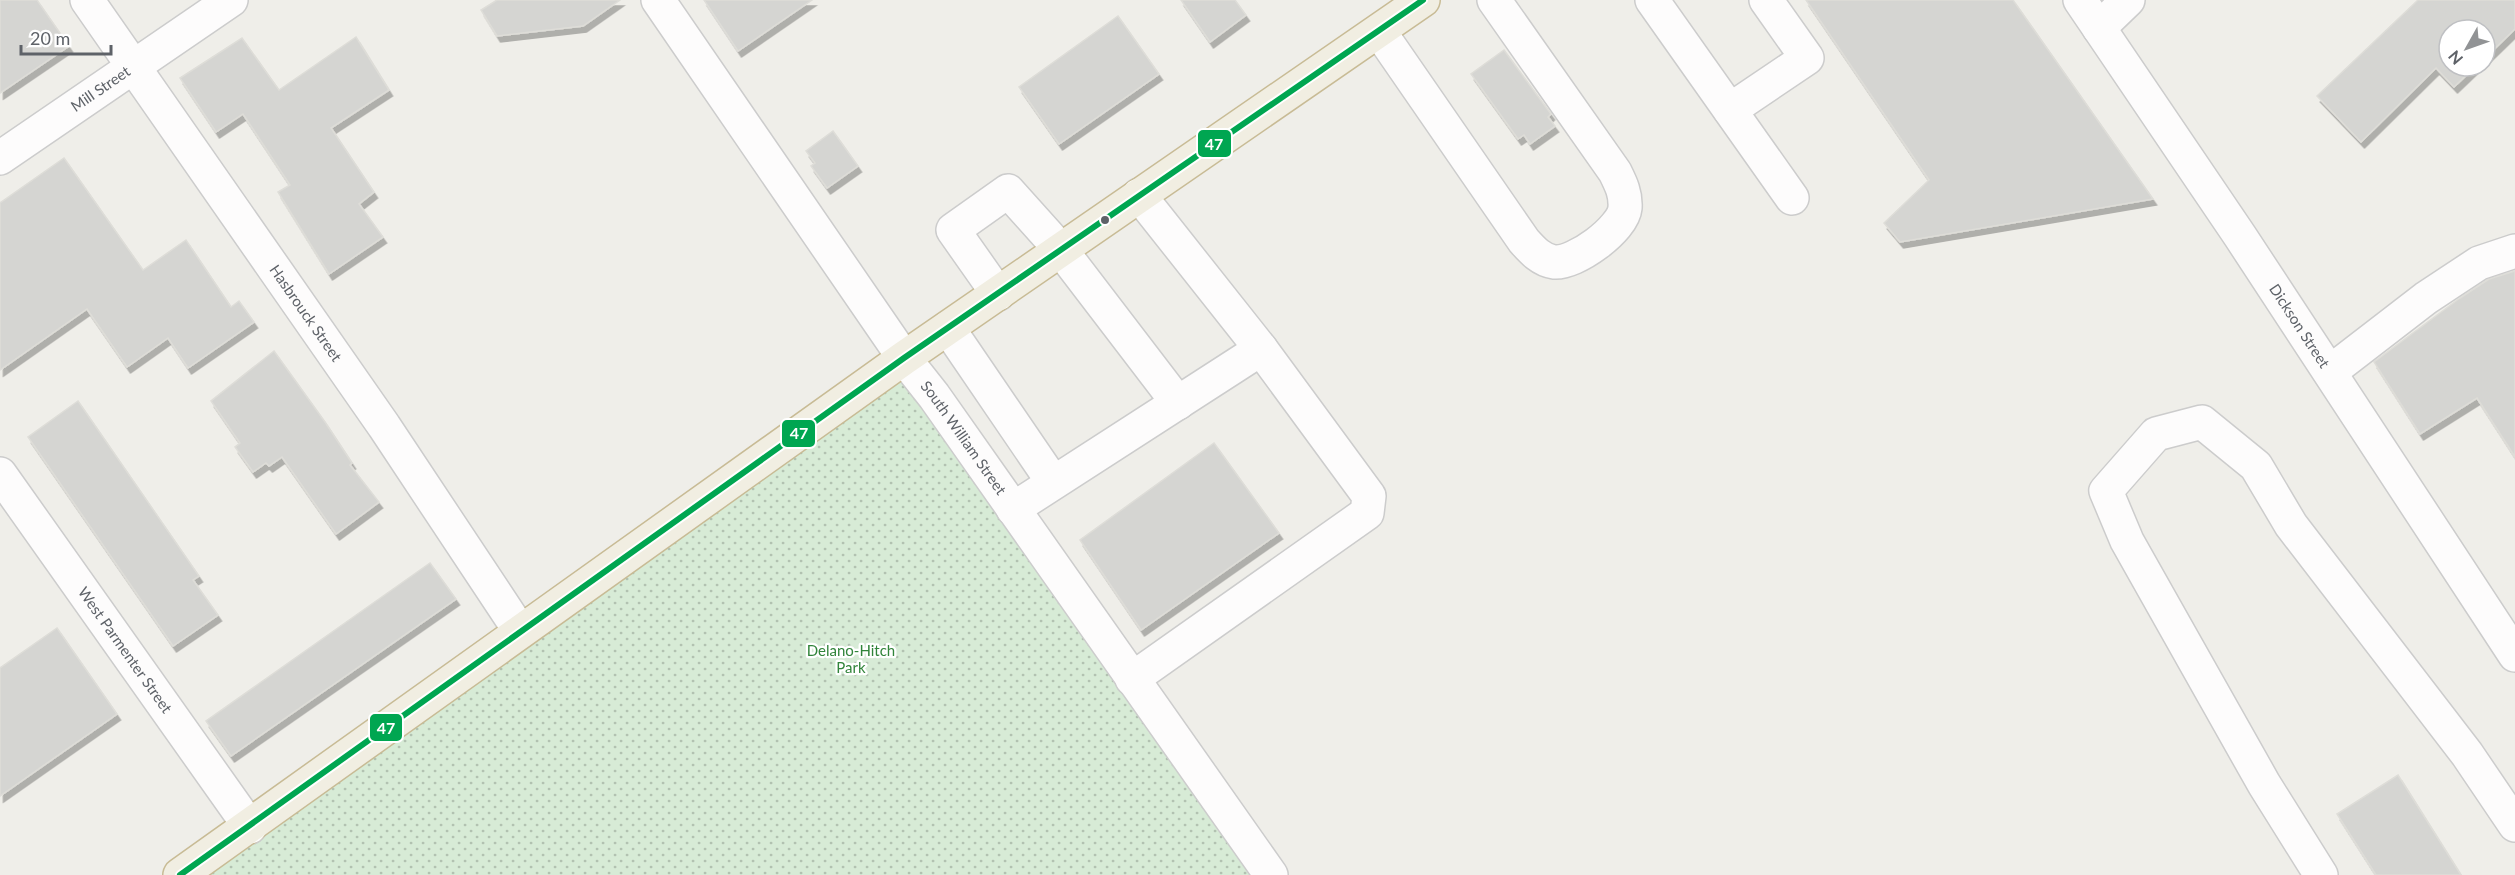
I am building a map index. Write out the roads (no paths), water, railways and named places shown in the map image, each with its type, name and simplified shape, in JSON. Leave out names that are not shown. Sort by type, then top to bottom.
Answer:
[{"type":"highway","points":[[180,875],[904,358],[1423,0]]},
{"type":"street","name":"Hasbrouck Street","points":[[87,0],[384,426],[520,630]]},
{"type":"street","name":"Mill Street","points":[[0,158],[231,0]]},
{"type":"street","name":"South William Street","points":[[658,0],[904,358],[934,396],[1271,875]]},
{"type":"street","points":[[1379,31],[1524,241],[1540,258],[1554,262],[1571,261],[1616,226],[1624,210],[1624,191],[1615,172],[1494,0]]},
{"type":"street","points":[[1652,0],[1792,198]]},
{"type":"street","points":[[1730,110],[1807,58],[1766,0]]},
{"type":"street","name":"Dickson Street","points":[[2080,0],[2510,637]]},
{"type":"street","points":[[2099,28],[2128,0]]},
{"type":"street","points":[[998,294],[953,231],[1008,191],[1061,250],[1178,403]]},
{"type":"street","points":[[1132,679],[1367,513],[1369,496],[1261,349],[1139,195]]},
{"type":"street","points":[[2330,372],[2426,298],[2479,263],[2515,251]]},
{"type":"street","points":[[948,328],[1053,482]]},
{"type":"street","points":[[1013,509],[1261,349]]},
{"type":"street","points":[[2321,875],[2264,784],[2127,542],[2106,491],[2156,434],[2202,422],[2256,466],[2291,525],[2467,754],[2515,825]]},
{"type":"street","name":"West Parmenter Street","points":[[0,474],[250,827]]},
{"type":"park label","name":"Delano-Hitch Park","points":[[851,660]]}]
